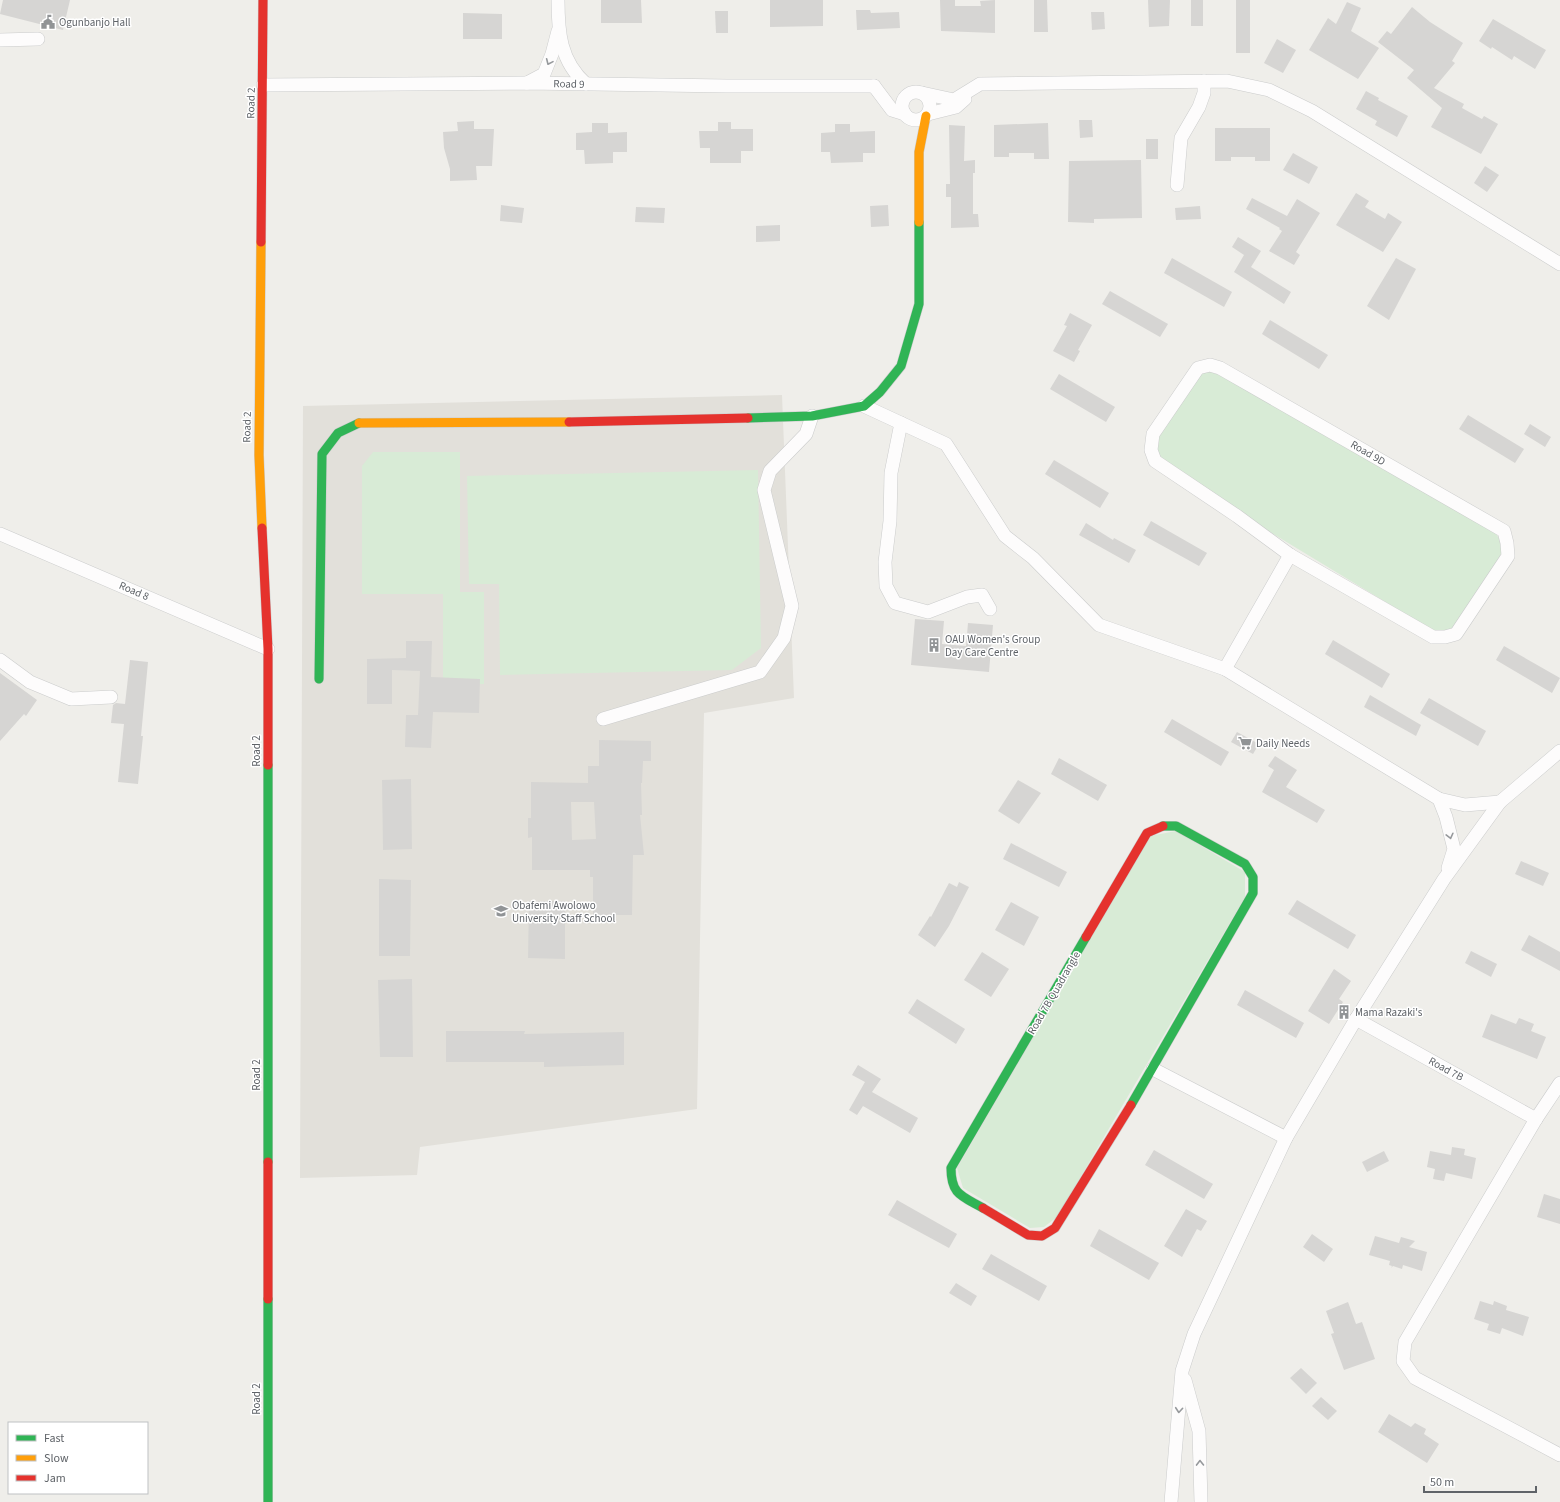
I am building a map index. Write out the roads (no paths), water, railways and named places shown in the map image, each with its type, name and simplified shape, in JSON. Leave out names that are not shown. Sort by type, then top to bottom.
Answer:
[{"type":"street","name":"Road 2","points":[[263,0],[259,455],[268,649],[268,1502]]},
{"type":"street","points":[[527,83],[544,74],[552,54],[558,31],[558,0]]},
{"type":"street","points":[[558,31],[566,57],[574,74],[586,84]]},
{"type":"street","points":[[0,40],[38,39]]},
{"type":"street","points":[[1177,185],[1181,138],[1199,107],[1204,93],[1204,81]]},
{"type":"street","points":[[874,86],[890,100],[916,93],[954,100],[980,84],[1227,81],[1269,90],[1312,111],[1560,264]]},
{"type":"street","name":"Road 9","points":[[263,85],[527,83],[874,86]]},
{"type":"street","points":[[874,86],[892,110],[918,120],[927,115],[956,107],[980,84]]},
{"type":"street","points":[[319,679],[322,454],[330,439],[346,427],[363,422],[632,422],[812,416],[864,406],[880,392],[901,366],[919,304],[919,152],[927,115],[930,108],[930,102],[927,97],[916,93]]},
{"type":"street","points":[[916,93],[903,102],[919,152]]},
{"type":"street","name":"Road 9D","points":[[1210,365],[1220,368],[1504,531],[1508,543],[1508,556],[1456,634],[1445,638],[1433,637],[1290,555],[1237,516],[1155,461],[1150,450],[1154,434],[1198,368],[1210,365]]},
{"type":"street","points":[[864,406],[946,444],[1005,536],[1033,558],[1099,625],[1225,669],[1438,799],[1465,805],[1500,802]]},
{"type":"street","points":[[603,719],[760,672],[784,638],[792,606],[764,490],[770,471],[806,434],[812,416]]},
{"type":"street","points":[[901,423],[891,473],[890,521],[885,562],[886,586],[895,603],[928,612],[967,597],[982,595],[990,609]]},
{"type":"street","name":"Road 8","points":[[0,534],[268,649]]},
{"type":"street","points":[[1225,669],[1290,555]]},
{"type":"street","points":[[0,660],[30,682],[71,699],[111,697]]},
{"type":"street","points":[[1170,1502],[1182,1371],[1194,1334],[1286,1138],[1356,1019],[1444,879],[1500,802],[1560,751]]},
{"type":"street","points":[[1438,799],[1446,817],[1454,850],[1444,879]]},
{"type":"street","name":"Road 7B Quadrangle","points":[[1163,826],[1176,826],[1245,864],[1253,877],[1254,894],[1153,1069],[1055,1228],[1042,1236],[1028,1235],[957,1193],[951,1179],[951,1168],[1147,833],[1163,826]]},
{"type":"street","name":"Road 7B","points":[[1356,1019],[1536,1119]]},
{"type":"street","points":[[1153,1069],[1286,1138]]},
{"type":"street","points":[[1560,1083],[1536,1119],[1405,1342],[1403,1361],[1415,1378],[1560,1455]]},
{"type":"street","points":[[1182,1371],[1199,1432],[1201,1502]]},
{"type":"place","name":"Ogunbanjo Hall","points":[[48,22]]},
{"type":"place","name":"OAU Women's Group Day Care Centre","points":[[934,645]]},
{"type":"place","name":"Daily Needs","points":[[1245,743]]},
{"type":"place","name":"Obafemi Awolowo University Staff School","points":[[501,911]]},
{"type":"place","name":"Mama Razaki's","points":[[1344,1012]]}]
